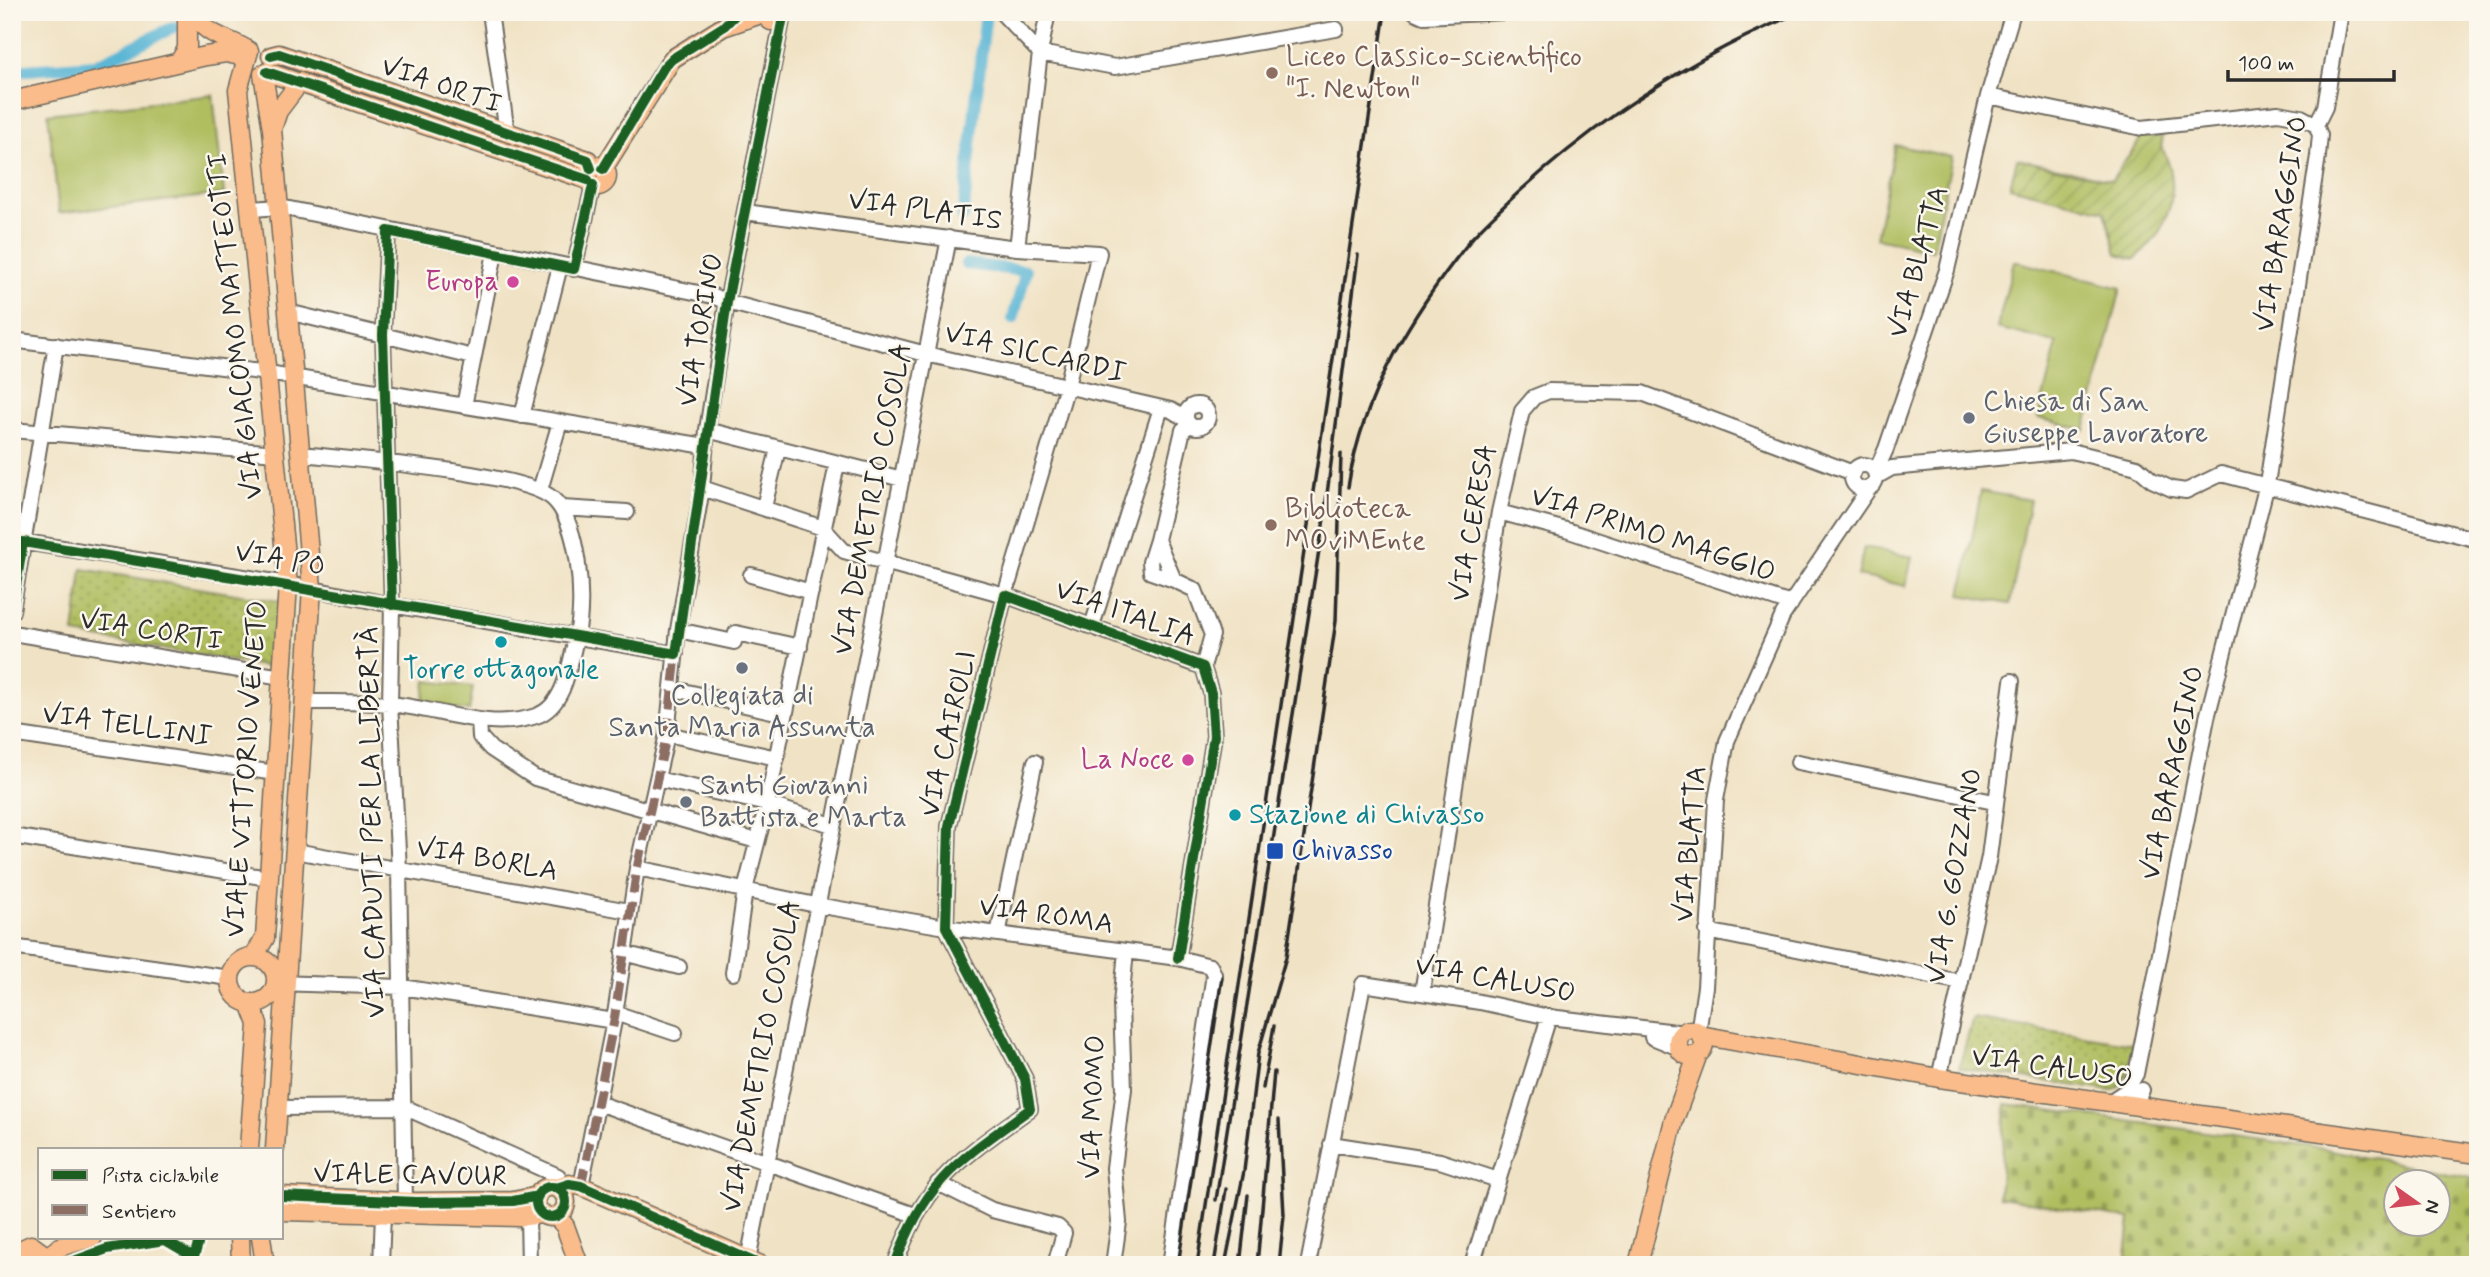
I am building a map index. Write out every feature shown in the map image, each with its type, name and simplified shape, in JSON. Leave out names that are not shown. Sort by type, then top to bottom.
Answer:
[{"type":"main road","points":[[178,62],[187,49],[187,12]]},
{"type":"main road","points":[[194,12],[209,33],[235,41],[247,55]]},
{"type":"main road","points":[[723,27],[737,12]]},
{"type":"main road","points":[[594,176],[664,67],[672,59],[723,27],[760,13],[771,21],[783,14]]},
{"type":"main road","points":[[187,31],[206,56]]},
{"type":"main road","name":"VIA ORTI","points":[[12,100],[226,53],[247,55],[252,74],[267,68],[279,54],[587,160],[594,176]]},
{"type":"main road","name":"VIA GIACOMO MATTEOTTI","points":[[247,55],[239,90],[288,584]]},
{"type":"main road","name":"VIA ORTI","points":[[267,68],[300,82],[594,176]]},
{"type":"main road","name":"VIA GIACOMO MATTEOTTI","points":[[267,68],[312,588]]},
{"type":"main road","points":[[272,129],[278,111],[300,82]]},
{"type":"main road","name":"VIALE VITTORIO VENETO","points":[[254,956],[265,938],[288,584]]},
{"type":"main road","name":"VIALE VITTORIO VENETO","points":[[280,987],[288,958],[312,588]]},
{"type":"main road","points":[[249,1148],[258,1024],[250,1003],[233,992],[230,978],[235,965],[254,956],[270,963],[280,987],[275,1148]]},
{"type":"main road","points":[[250,1003],[262,1001],[280,987]]},
{"type":"main road","name":"VIA CALUSO","points":[[1692,1044],[1735,1042],[1939,1079],[2108,1103],[2136,1088],[2154,1110],[2478,1154]]},
{"type":"main road","points":[[1638,1265],[1692,1044]]},
{"type":"main road","name":"VIA CALUSO","points":[[2363,1139],[2478,1166]]},
{"type":"main road","points":[[557,1182],[586,1189],[752,1263]]},
{"type":"main road","points":[[546,1210],[566,1198],[557,1182]]},
{"type":"main road","points":[[546,1210],[581,1196],[586,1189]]},
{"type":"main road","name":"VIALE CAVOUR","points":[[284,1196],[405,1202],[513,1200],[546,1210]]},
{"type":"main road","name":"VIALE CAVOUR","points":[[284,1210],[383,1214],[546,1210]]},
{"type":"main road","points":[[546,1210],[565,1226],[579,1265]]},
{"type":"main road","points":[[24,1257],[52,1238]]},
{"type":"main road","points":[[24,1257],[90,1238]]},
{"type":"main road","points":[[240,1238],[241,1265]]},
{"type":"main road","points":[[261,1238],[265,1265]]},
{"type":"street","points":[[490,12],[506,133]]},
{"type":"street","points":[[1001,12],[1040,53],[1115,67],[1336,29]]},
{"type":"street","points":[[1017,248],[1040,53],[1048,12]]},
{"type":"street","points":[[1415,12],[1424,16],[1505,12]]},
{"type":"street","name":"VIA BLATTA","points":[[1692,1044],[1705,987],[1716,800],[1727,741],[1767,645],[1874,479],[1947,271],[1988,96],[2012,12]]},
{"type":"street","name":"VIA BARAGGINO","points":[[2136,1088],[2207,718],[2267,484],[2318,156],[2320,135],[2316,125],[2325,107],[2341,12]]},
{"type":"street","name":"VIA TORINO","points":[[586,1189],[598,1103],[615,1017],[629,911],[667,734],[674,689],[678,630],[702,488],[707,430],[727,302],[783,14]]},
{"type":"street","points":[[1988,96],[2142,128],[2278,113],[2301,117],[2316,125]]},
{"type":"street","points":[[522,416],[594,176]]},
{"type":"street","name":"VIA SICCARDI","points":[[252,209],[280,207],[567,268],[702,293],[727,302],[926,354],[1166,409],[1188,417],[1157,540],[1174,580],[1195,590],[1212,635],[1203,667]]},
{"type":"street","name":"VIA PLATIS","points":[[745,212],[1017,248],[1099,253]]},
{"type":"street","name":"VIA CADUTI PER LA LIBERTÀ","points":[[388,230],[383,335],[392,605],[390,704],[402,987],[405,1202]]},
{"type":"street","name":"VIA DEMETRIO COSOLA","points":[[752,1263],[766,1164],[949,238]]},
{"type":"street","points":[[464,406],[495,253]]},
{"type":"street","name":"VIA CAIROLI","points":[[946,927],[949,827],[1005,595],[1068,386],[1099,253]]},
{"type":"street","points":[[288,312],[473,357]]},
{"type":"street","points":[[12,340],[268,373],[705,446]]},
{"type":"street","points":[[12,611],[18,541],[56,345]]},
{"type":"street","name":"VIA CERESA","points":[[1422,993],[1499,512],[1522,411],[1534,397],[1549,391],[1642,393],[1857,470]]},
{"type":"street","points":[[1091,626],[1166,409]]},
{"type":"street","points":[[540,490],[560,422]]},
{"type":"street","points":[[12,430],[276,453]]},
{"type":"street","points":[[707,430],[902,479]]},
{"type":"street","name":"VIA BLATTA","points":[[1857,470],[1872,459],[1888,439]]},
{"type":"street","points":[[764,507],[778,449]]},
{"type":"street","points":[[1874,479],[1868,466],[1857,470],[1857,486],[1874,479],[1892,468],[2071,451],[2137,467],[2152,480],[2172,489],[2186,491],[2221,474],[2478,540]]},
{"type":"street","points":[[301,454],[493,479],[540,490],[562,508],[570,526],[575,552],[579,608],[576,636],[562,692],[549,710],[513,721],[479,720],[390,704],[304,702]]},
{"type":"street","points":[[733,973],[745,890],[777,758],[837,464]]},
{"type":"street","points":[[702,488],[823,528]]},
{"type":"street","points":[[562,508],[627,512]]},
{"type":"street","name":"VIA PRIMO MAGGIO","points":[[1499,512],[1566,530],[1791,604]]},
{"type":"street","name":"VIA ITALIA","points":[[823,528],[844,551],[1005,595],[1203,667],[1211,693],[1214,736],[1178,958]]},
{"type":"street","name":"VIA PO","points":[[18,541],[312,588],[392,605],[539,628],[676,654]]},
{"type":"street","points":[[751,575],[811,592]]},
{"type":"street","points":[[678,630],[734,642],[736,633],[800,647]]},
{"type":"street","name":"VIA CORTI","points":[[12,633],[282,677]]},
{"type":"street","name":"VIA G. GOZZANO","points":[[1939,1079],[1989,858],[1994,802],[2012,681]]},
{"type":"street","points":[[674,689],[785,714]]},
{"type":"street","points":[[479,720],[480,737],[491,749],[535,778],[650,808],[757,841]]},
{"type":"street","name":"VIA TELLINI","points":[[12,734],[275,773]]},
{"type":"street","points":[[667,734],[777,758]]},
{"type":"street","points":[[998,934],[1035,761]]},
{"type":"street","points":[[1798,762],[1994,802]]},
{"type":"street","points":[[657,779],[767,804],[832,825]]},
{"type":"street","points":[[12,836],[268,878]]},
{"type":"street","name":"VIA BORLA","points":[[295,851],[629,911]]},
{"type":"street","points":[[637,868],[816,905]]},
{"type":"street","name":"VIA ROMA","points":[[816,905],[946,927],[1178,958],[1210,966],[1214,974],[1170,1265]]},
{"type":"street","points":[[895,1265],[915,1215],[950,1168],[1030,1109],[1025,1079],[946,927]]},
{"type":"street","points":[[1707,931],[1961,982]]},
{"type":"street","points":[[12,947],[230,978]]},
{"type":"street","name":"VIA MOMO","points":[[1112,1265],[1119,1222],[1114,1168],[1124,1089],[1121,1004],[1126,951]]},
{"type":"street","points":[[624,953],[679,967]]},
{"type":"street","name":"VIA CALUSO","points":[[1332,1144],[1363,984],[1617,1027],[1692,1044]]},
{"type":"street","points":[[280,987],[402,987],[615,1017],[675,1032]]},
{"type":"street","points":[[1472,1265],[1549,1017]]},
{"type":"street","points":[[598,1103],[915,1215]]},
{"type":"street","points":[[278,1108],[404,1107],[557,1182]]},
{"type":"street","points":[[1308,1265],[1332,1144],[1440,1161],[1498,1180]]},
{"type":"street","points":[[938,1183],[992,1210],[1058,1227],[1064,1233],[1055,1265]]},
{"type":"street","points":[[529,1265],[546,1210]]},
{"type":"street","points":[[381,1265],[383,1214]]},
{"type":"green space","points":[[213,95],[224,194],[59,213],[48,114]]},
{"type":"green space","points":[[2141,136],[2163,136],[2162,146],[2170,167],[2172,197],[2159,231],[2135,259],[2117,254],[2105,211],[2010,187],[2017,159],[2112,180]]},
{"type":"green space","points":[[1895,145],[1952,157],[1933,250],[1876,238]]},
{"type":"green space","points":[[2014,261],[2121,288],[2085,430],[2038,418],[2057,343],[1997,328]]},
{"type":"green space","points":[[1981,491],[2030,500],[2010,604],[1961,595]]},
{"type":"green space","points":[[1864,547],[1912,557],[1906,586],[1858,576]]},
{"type":"green space","points":[[82,569],[284,602],[281,669],[74,634]]},
{"type":"green space","points":[[426,681],[473,687],[469,711],[423,705]]},
{"type":"green space","points":[[1973,1018],[2134,1044],[2126,1078],[2111,1091],[1959,1068]]},
{"type":"green space","points":[[2006,1104],[2326,1149],[2422,1168],[2382,1168],[2382,1238],[2452,1238],[2452,1174],[2478,1179],[2478,1265],[2125,1265],[2130,1219],[1999,1197]]},
{"type":"waterway","points":[[963,217],[986,12]]},
{"type":"waterway","points":[[12,71],[96,65],[174,27]]},
{"type":"waterway","points":[[966,264],[1026,271],[1013,319]]},
{"type":"railway","points":[[1197,1265],[1385,12]]},
{"type":"railway","points":[[1467,243],[1540,173],[1622,110],[1709,56],[1801,12]]},
{"type":"railway","points":[[1348,487],[1366,418],[1394,353],[1431,293],[1474,236]]},
{"type":"railway","points":[[1216,1200],[1323,525],[1358,255]]},
{"type":"railway","points":[[1225,1265],[1244,1171],[1258,1053],[1286,957],[1336,621],[1341,454]]},
{"type":"railway","points":[[1178,1265],[1222,977]]},
{"type":"railway","points":[[1263,1088],[1274,1026]]},
{"type":"railway","points":[[1257,1265],[1274,1072]]},
{"type":"railway","points":[[1279,1120],[1284,1215],[1279,1265]]},
{"type":"railway","points":[[1214,1265],[1226,1189]]},
{"type":"railway","points":[[1240,1265],[1248,1195]]},
{"type":"marked path","points":[[581,1186],[614,1021],[637,868],[667,734],[677,649]]},
{"type":"cycle path","points":[[603,169],[664,67],[672,59],[723,27],[738,12]]},
{"type":"cycle path","points":[[12,611],[23,542],[432,610],[676,654],[727,302],[784,12]]},
{"type":"cycle path","points":[[271,56],[279,54],[588,160],[591,169]]},
{"type":"cycle path","points":[[267,72],[588,180]]},
{"type":"cycle path","points":[[392,605],[383,335],[388,231],[574,269],[593,185]]},
{"type":"cycle path","points":[[895,1265],[906,1236],[932,1191],[965,1158],[1030,1109],[1025,1079],[946,927],[949,826],[1005,595],[1203,667],[1211,693],[1214,736],[1178,958]]},
{"type":"cycle path","points":[[556,1188],[569,1184],[581,1186],[761,1265]]},
{"type":"cycle path","points":[[551,1187],[557,1188],[565,1196],[566,1202],[565,1208],[557,1216],[551,1217],[545,1216],[537,1208],[536,1202],[537,1196],[545,1188],[551,1187]]},
{"type":"cycle path","points":[[284,1196],[416,1202],[513,1201],[538,1196]]},
{"type":"cycle path","points":[[63,1265],[107,1249],[165,1240],[194,1257],[200,1238]]},
{"type":"place","name":"Liceo Classico-scientifico \"I. Newton\"","points":[[1272,73]]},
{"type":"place","name":"Europa","points":[[513,282]]},
{"type":"place","name":"Chiesa di San Giuseppe Lavoratore","points":[[1969,418]]},
{"type":"place","name":"Biblioteca MOviMEnte","points":[[1271,525]]},
{"type":"place","name":"Torre ottagonale","points":[[501,642]]},
{"type":"place","name":"Collegiata di Santa Maria Assunta","points":[[742,668]]},
{"type":"place","name":"La Noce","points":[[1188,760]]},
{"type":"place","name":"Santi Giovanni Battista e Marta","points":[[686,802]]},
{"type":"place","name":"Stazione di Chivasso","points":[[1235,815]]},
{"type":"place","name":"Chivasso","points":[[1275,851]]}]
